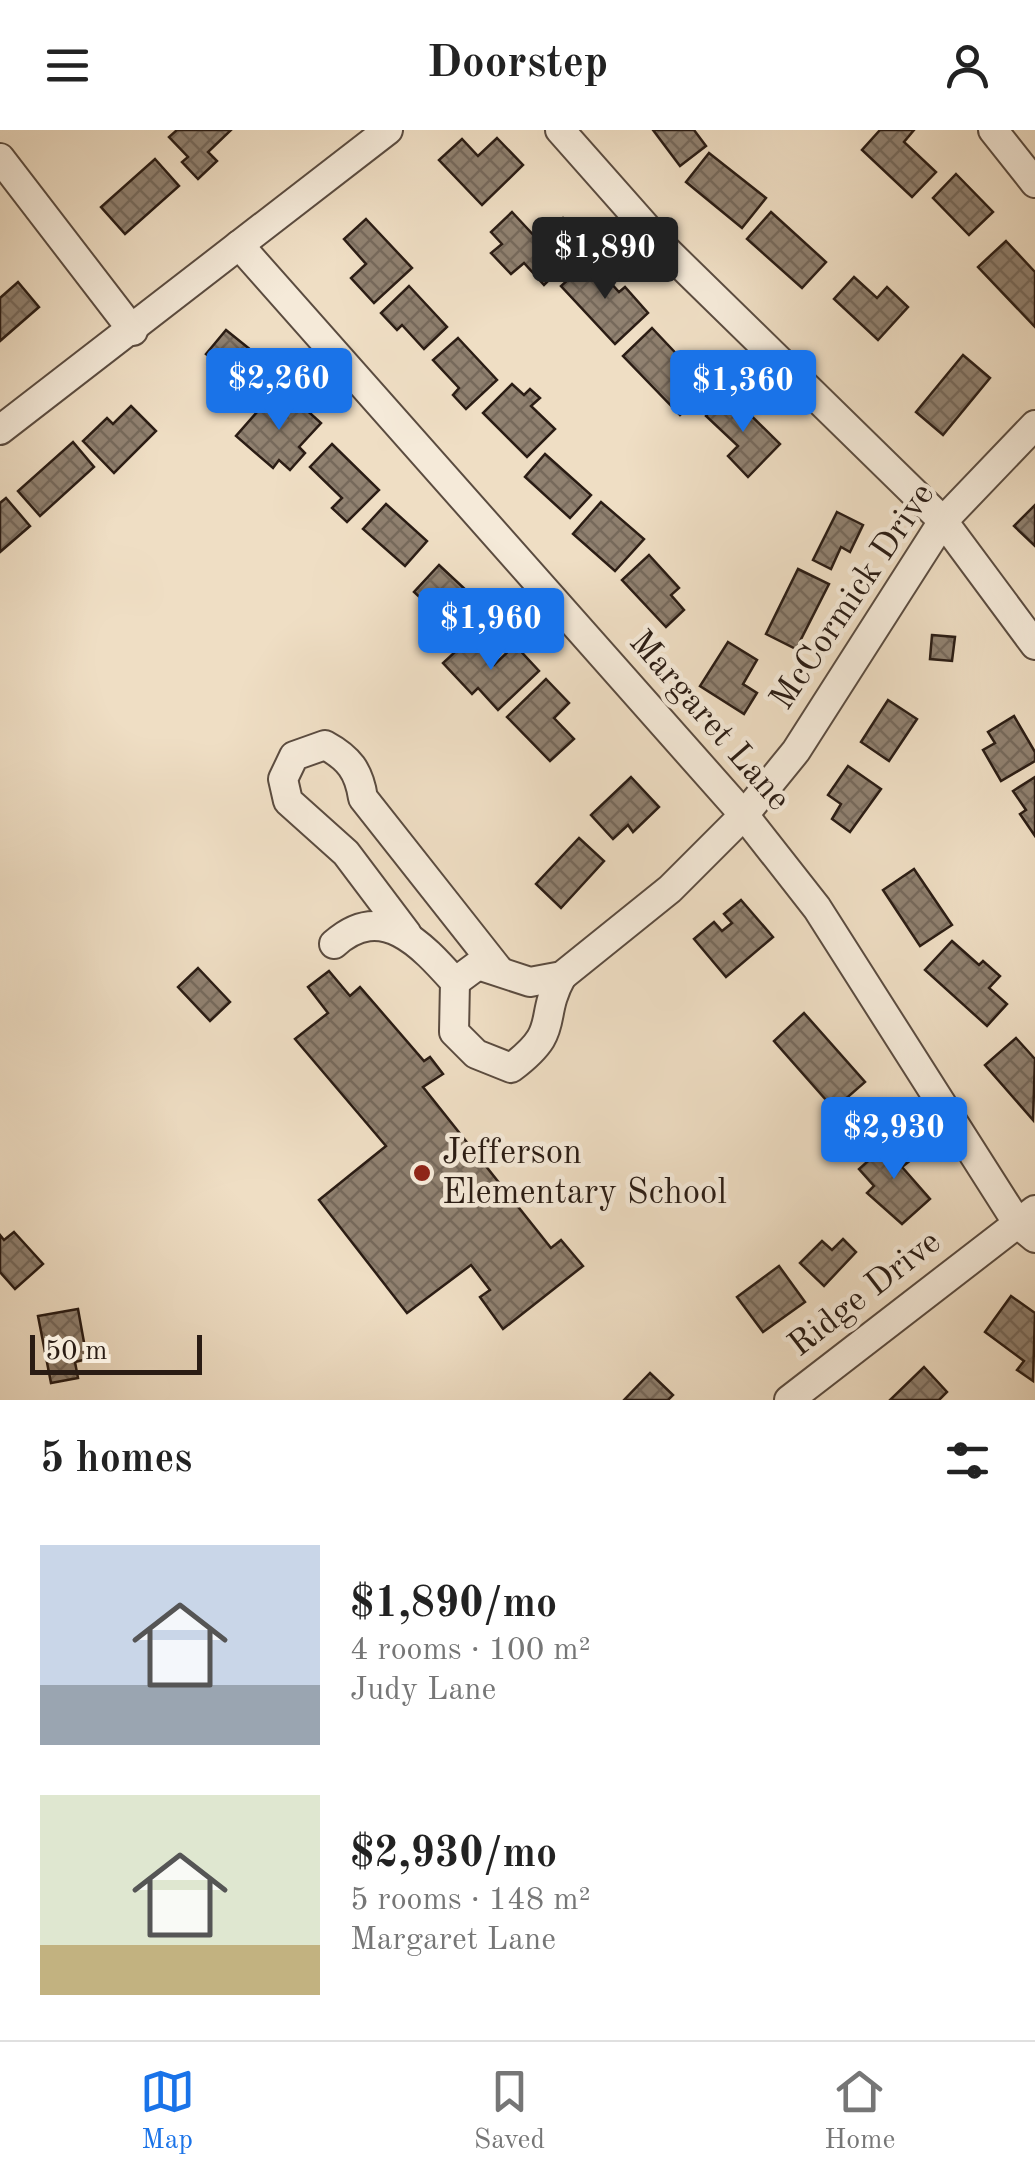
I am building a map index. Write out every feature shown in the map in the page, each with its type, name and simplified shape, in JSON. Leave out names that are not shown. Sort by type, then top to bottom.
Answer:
[{"type":"street","points":[[0,430],[133,331],[388,130]]},
{"type":"street","points":[[560,130],[668,252],[942,521],[1035,645]]},
{"type":"street","points":[[993,130],[1035,183]]},
{"type":"street","points":[[0,158],[133,331]]},
{"type":"street","name":"Margaret Lane","points":[[239,245],[744,814],[817,908],[1029,1224]]},
{"type":"street","name":"McCormick Drive","points":[[562,976],[670,889],[744,814],[826,708],[942,521],[1035,425]]},
{"type":"street","points":[[498,969],[363,798],[359,774],[342,754],[324,746],[294,756],[284,779],[288,801],[346,852],[407,934],[454,982],[454,1032],[476,1054],[510,1068],[540,1045],[552,1014],[551,996],[562,976]]},
{"type":"street","points":[[334,944],[350,930],[378,926],[407,934]]},
{"type":"street","points":[[454,982],[478,965],[530,982],[562,976]]},
{"type":"street","name":"Ridge Drive","points":[[789,1400],[1029,1224]]},
{"type":"building","points":[[177,130],[231,130],[208,152],[217,161],[198,179],[182,162],[188,157],[169,137]]},
{"type":"building","points":[[653,130],[694,130],[706,146],[680,166]]},
{"type":"building","points":[[880,130],[914,130],[904,142],[936,172],[912,197],[862,150]]},
{"type":"building","points":[[497,138],[523,165],[482,205],[439,160],[462,139],[478,156]]},
{"type":"building","points":[[709,153],[766,198],[742,228],[686,182]]},
{"type":"building","points":[[155,159],[179,186],[125,234],[101,207]]},
{"type":"building","points":[[956,174],[993,212],[969,235],[933,198]]},
{"type":"building","points":[[512,212],[539,241],[563,218],[587,243],[544,285],[524,263],[511,274],[491,253],[502,244],[491,232]]},
{"type":"building","points":[[771,212],[826,262],[802,288],[747,239]]},
{"type":"building","points":[[366,219],[412,268],[374,303],[351,278],[366,264],[344,239]]},
{"type":"building","points":[[1006,241],[1035,272],[1035,327],[978,267]]},
{"type":"building","points":[[590,260],[619,292],[625,287],[648,313],[615,344],[561,286]]},
{"type":"building","points":[[854,277],[877,298],[887,287],[908,307],[878,340],[834,299]]},
{"type":"building","points":[[18,282],[39,307],[0,341],[0,298]]},
{"type":"building","points":[[409,286],[447,327],[424,349],[402,325],[397,330],[381,313]]},
{"type":"building","points":[[652,328],[687,365],[695,357],[716,380],[680,415],[623,356]]},
{"type":"building","points":[[226,330],[272,367],[245,400],[227,386],[235,377],[206,354]]},
{"type":"building","points":[[458,338],[497,380],[466,409],[453,395],[459,388],[433,360]]},
{"type":"building","points":[[963,355],[990,378],[943,435],[916,412]]},
{"type":"building","points":[[512,384],[524,395],[530,389],[540,398],[531,406],[555,429],[527,457],[483,413]]},
{"type":"building","points":[[728,393],[780,444],[748,477],[728,456],[738,446],[706,416]]},
{"type":"building","points":[[291,396],[321,423],[299,447],[305,453],[290,470],[279,460],[273,468],[236,436],[264,404],[275,414]]},
{"type":"building","points":[[131,406],[156,431],[114,473],[83,441],[107,418],[113,424]]},
{"type":"building","points":[[73,442],[94,467],[40,516],[18,491]]},
{"type":"building","points":[[332,444],[379,490],[347,522],[332,508],[342,498],[310,467]]},
{"type":"building","points":[[545,454],[591,495],[570,518],[525,477]]},
{"type":"building","points":[[6,498],[30,526],[0,552],[0,503]]},
{"type":"building","points":[[601,502],[644,539],[615,571],[573,534]]},
{"type":"building","points":[[386,504],[427,541],[405,566],[363,529]]},
{"type":"building","points":[[1035,505],[1035,546],[1014,526]]},
{"type":"building","points":[[837,512],[863,525],[850,552],[841,547],[831,569],[813,560]]},
{"type":"building","points":[[649,555],[679,588],[671,595],[684,610],[666,627],[622,580]]},
{"type":"building","points":[[439,565],[482,605],[457,632],[414,592]]},
{"type":"building","points":[[798,569],[829,584],[796,649],[766,634]]},
{"type":"building","points":[[932,635],[955,637],[952,661],[930,659]]},
{"type":"building","points":[[469,639],[494,665],[515,645],[539,671],[498,710],[478,688],[472,694],[443,663]]},
{"type":"building","points":[[728,642],[757,660],[743,684],[757,693],[744,714],[700,686]]},
{"type":"building","points":[[546,679],[569,703],[554,718],[574,739],[550,761],[507,717]]},
{"type":"building","points":[[888,700],[917,719],[889,761],[861,742]]},
{"type":"building","points":[[1014,716],[1035,752],[1035,761],[1001,781],[983,750],[995,743],[988,732]]},
{"type":"building","points":[[848,766],[881,789],[850,832],[832,819],[841,804],[828,795]]},
{"type":"building","points":[[631,777],[659,807],[633,832],[628,825],[613,839],[591,815]]},
{"type":"building","points":[[1035,777],[1035,836],[1020,814],[1026,810],[1013,791]]},
{"type":"building","points":[[579,838],[604,861],[561,908],[536,884]]},
{"type":"building","points":[[914,869],[952,925],[920,946],[883,890]]},
{"type":"building","points":[[741,900],[773,937],[726,977],[694,939],[714,922],[722,931],[732,923],[724,914]]},
{"type":"building","points":[[952,941],[979,965],[983,961],[1000,976],[989,988],[1007,1004],[987,1026],[925,970]]},
{"type":"building","points":[[198,968],[230,1002],[210,1021],[178,987]]},
{"type":"building","name":"Jefferson Elementary School","points":[[329,971],[350,996],[360,987],[424,1061],[430,1057],[443,1074],[423,1087],[551,1248],[561,1240],[583,1266],[503,1329],[480,1297],[490,1290],[471,1265],[407,1313],[319,1200],[386,1146],[295,1039],[328,1013],[308,987]]},
{"type":"building","points":[[804,1013],[865,1082],[834,1109],[774,1041]]},
{"type":"building","points":[[1016,1038],[1035,1059],[1033,1120],[985,1065]]},
{"type":"building","points":[[894,1138],[912,1159],[902,1167],[930,1199],[902,1224],[867,1193],[874,1186],[859,1169]]},
{"type":"building","points":[[14,1232],[43,1264],[15,1289],[0,1272],[0,1235],[4,1240]]},
{"type":"building","points":[[843,1239],[856,1252],[824,1286],[800,1263],[822,1241],[832,1250]]},
{"type":"building","points":[[779,1266],[805,1302],[763,1332],[737,1297]]},
{"type":"building","points":[[1011,1296],[1035,1313],[1033,1381],[1017,1370],[1024,1361],[985,1332]]},
{"type":"building","points":[[78,1309],[87,1359],[75,1362],[78,1378],[51,1383],[38,1316]]},
{"type":"building","points":[[924,1367],[947,1392],[939,1400],[890,1400]]},
{"type":"building","points":[[650,1373],[673,1395],[668,1400],[624,1400]]},
{"type":"place","name":"Jefferson Elementary School","points":[[422,1173]]}]
